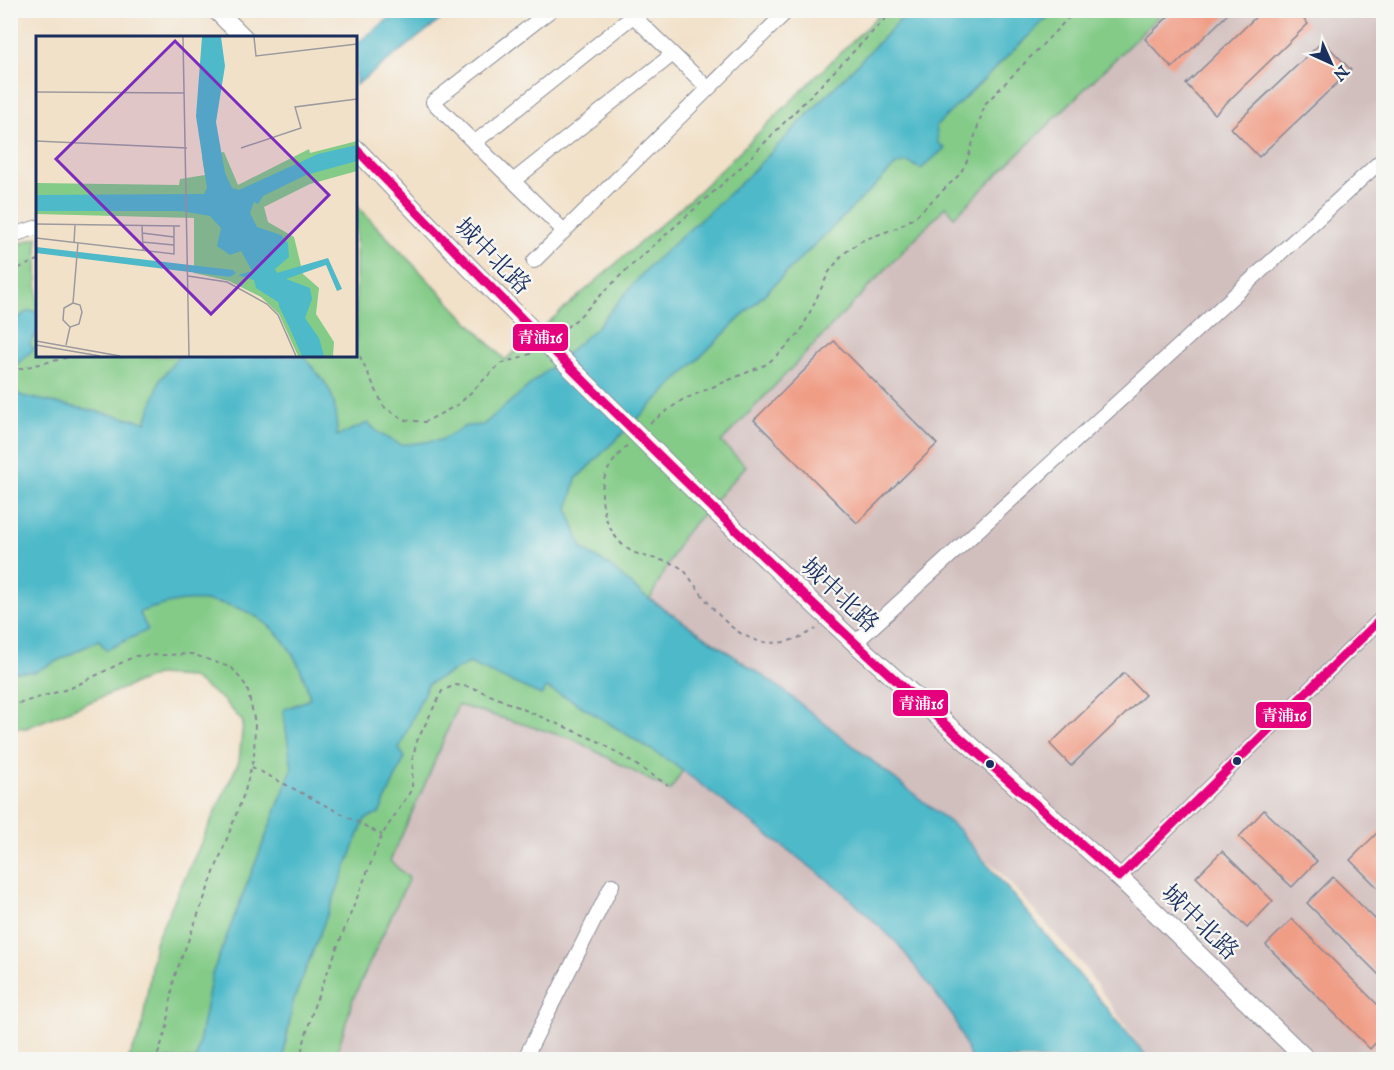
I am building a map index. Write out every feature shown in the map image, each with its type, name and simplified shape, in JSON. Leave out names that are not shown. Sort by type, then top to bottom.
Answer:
[{"type":"street","points":[[216,10],[242,36]]},
{"type":"street","points":[[550,10],[433,102],[564,231]]},
{"type":"street","points":[[534,261],[788,10]]},
{"type":"street","points":[[474,142],[630,13],[708,88]]},
{"type":"street","points":[[513,181],[673,54]]},
{"type":"street","name":"城中北路","points":[[357,150],[472,270],[710,506],[855,642],[1119,877],[1307,1059]]},
{"type":"street","points":[[855,642],[1383,158]]},
{"type":"street","points":[[10,236],[36,227]]},
{"type":"street","points":[[1119,877],[1383,616]]},
{"type":"street","points":[[524,1059],[612,885]]},
{"type":"path","points":[[559,333],[578,320],[622,274],[739,169],[894,10]]},
{"type":"path","points":[[646,426],[682,400],[767,364],[784,350],[800,333],[829,272],[843,254],[861,241],[899,227],[915,217],[960,174],[967,161],[985,104],[1076,10]]},
{"type":"path","points":[[10,272],[36,261]]},
{"type":"path","points":[[357,350],[384,407],[405,420],[425,422],[459,404],[500,364],[531,354],[540,347]]},
{"type":"path","points":[[10,371],[21,366],[69,357]]},
{"type":"path","points":[[630,443],[614,460],[605,477],[602,492],[608,525],[630,550],[676,564],[684,570],[723,622],[742,636],[789,642],[831,620]]},
{"type":"path","points":[[10,706],[71,688],[135,656],[192,654],[232,668],[247,687],[255,723],[251,767],[174,978],[167,1028],[156,1059]]},
{"type":"path","points":[[299,1059],[314,1006],[382,835],[412,789],[413,756],[433,704],[442,691],[455,685],[471,687],[566,726],[600,742],[668,785]]},
{"type":"path","points":[[251,767],[382,835]]},
{"type":"shaded area","points":[[1054,11],[1383,11],[1383,1059],[1149,1059],[1082,964],[1000,872],[906,789],[779,687],[642,594],[576,479]]},
{"type":"shaded area","points":[[428,684],[671,762],[841,890],[898,944],[954,1018],[971,1059],[283,1060]]},
{"type":"green space","points":[[883,11],[1164,11],[954,217],[946,206],[721,442],[746,466],[683,536],[650,599],[747,665],[670,791],[573,739],[458,705],[390,861],[409,878],[353,999],[335,1059],[128,1059],[141,1033],[155,942],[239,761],[243,722],[223,700],[191,677],[156,675],[26,728],[11,727],[10,247],[36,237],[36,357],[357,357],[357,206],[505,360],[697,193]]},
{"type":"water","points":[[399,11],[452,11],[357,84],[357,43]]},
{"type":"water","points":[[909,11],[1054,11],[936,126],[938,143],[945,148],[921,169],[908,162],[896,165],[576,479],[568,509],[582,549],[610,566],[642,594],[779,687],[958,829],[1149,1059],[971,1059],[954,1018],[898,944],[841,890],[671,762],[570,699],[546,688],[541,695],[469,663],[428,684],[399,749],[405,757],[379,814],[365,819],[293,1002],[283,1059],[196,1059],[212,974],[292,769],[283,710],[310,699],[294,656],[267,624],[250,613],[230,605],[208,601],[184,601],[139,612],[148,630],[106,650],[99,640],[35,672],[11,672],[10,387],[22,396],[146,422],[160,380],[178,357],[304,357],[330,392],[335,409],[337,436],[368,423],[380,434],[401,445],[441,440],[466,426],[483,425],[595,329],[649,266],[744,180]]},
{"type":"water","points":[[28,311],[36,312],[36,333],[30,344],[34,349],[11,369],[11,323]]},
{"type":"building","points":[[1175,10],[1232,10],[1172,68],[1145,39]]},
{"type":"building","points":[[1263,10],[1295,10],[1308,24],[1215,114],[1186,84]]},
{"type":"building","points":[[1323,41],[1351,70],[1259,157],[1231,128]]},
{"type":"building","points":[[834,341],[937,444],[857,523],[754,420]]},
{"type":"building","points":[[1124,673],[1145,695],[1071,766],[1050,744]]},
{"type":"building","points":[[1264,810],[1317,861],[1292,887],[1239,837]]},
{"type":"building","points":[[1383,827],[1383,893],[1350,860]]},
{"type":"building","points":[[1222,851],[1273,901],[1247,928],[1196,877]]},
{"type":"building","points":[[1333,877],[1383,927],[1383,979],[1307,903]]},
{"type":"building","points":[[1292,919],[1383,1010],[1383,1035],[1370,1049],[1266,945]]},
{"type":"transit line","name":"青浦16","points":[[357,150],[601,398],[726,521],[919,701],[1119,877]]},
{"type":"transit line","name":"青浦16","points":[[1119,877],[1384,616]]}]
